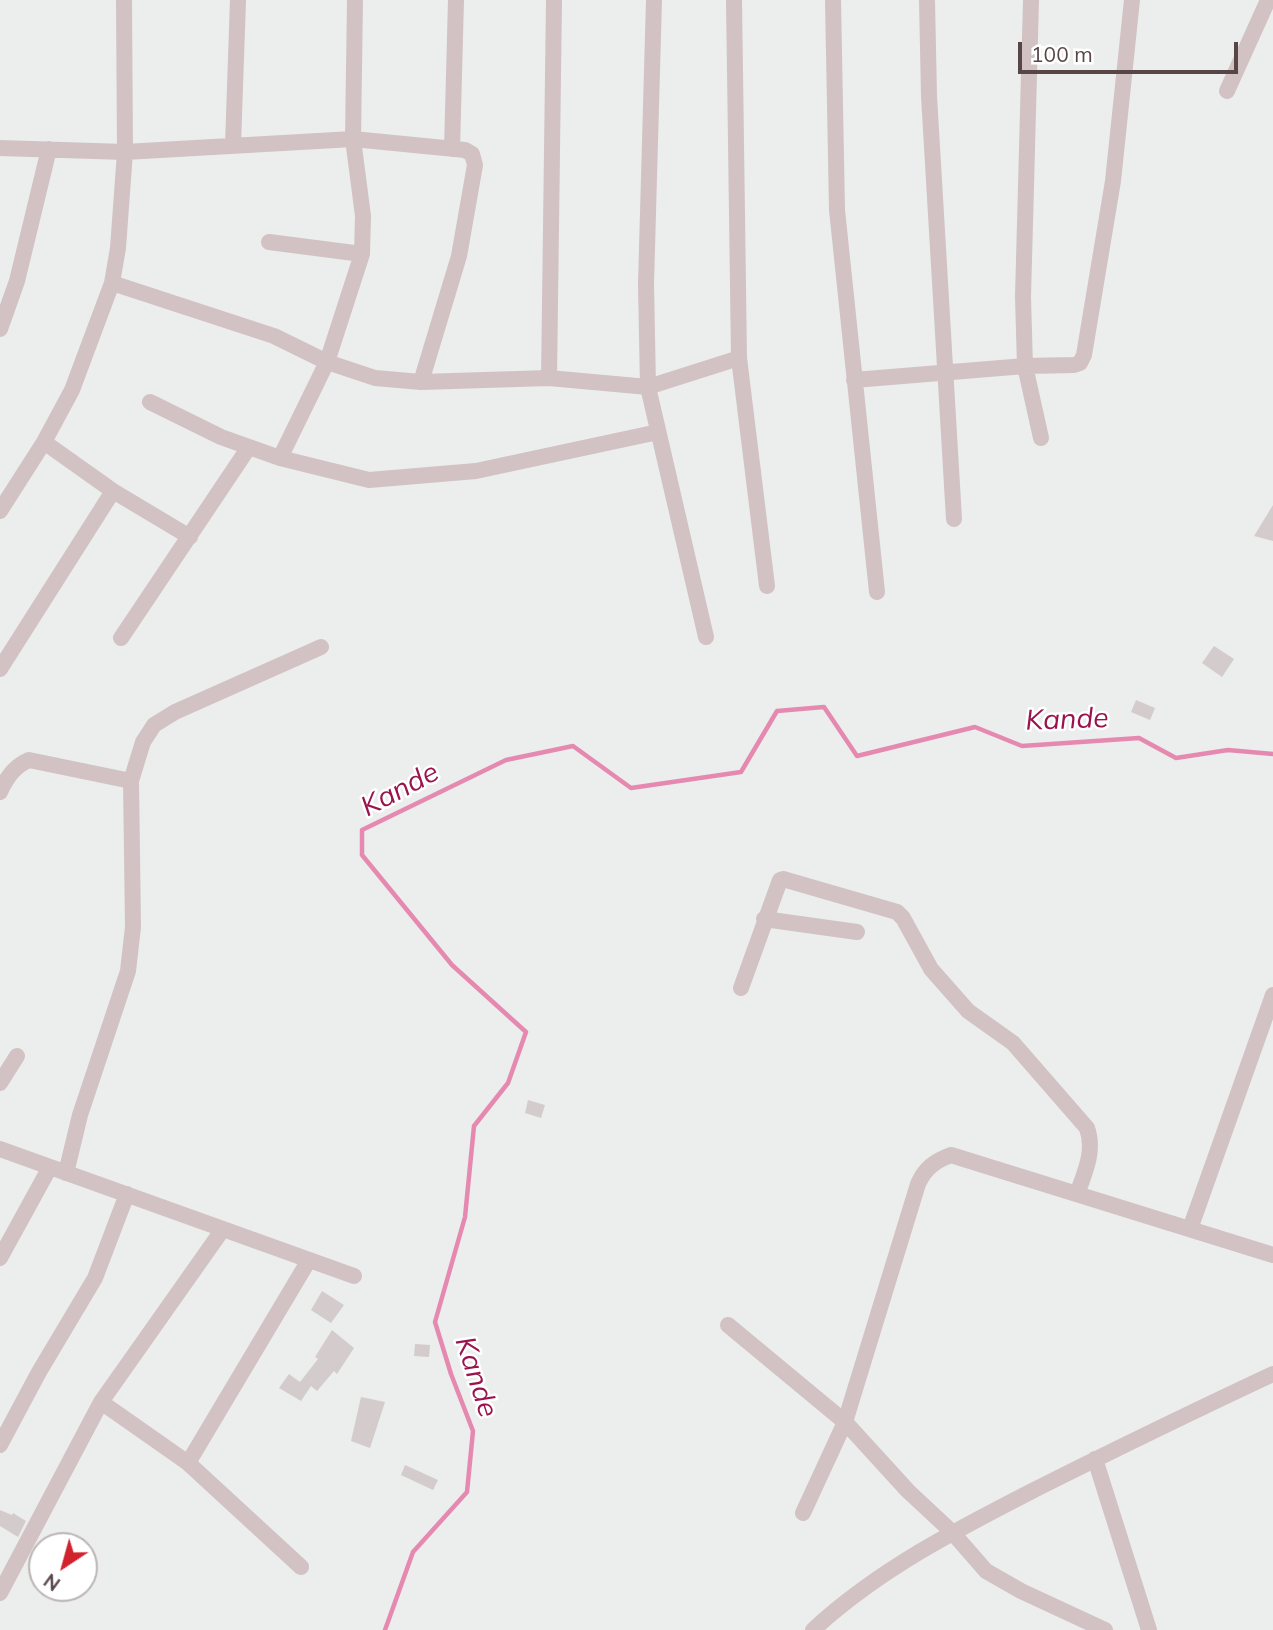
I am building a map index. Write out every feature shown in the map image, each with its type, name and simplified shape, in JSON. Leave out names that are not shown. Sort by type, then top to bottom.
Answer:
[{"type":"street","points":[[0,511],[44,442],[72,390],[112,283],[118,248],[125,152],[124,0]]},
{"type":"street","points":[[233,145],[238,0]]},
{"type":"street","points":[[280,458],[327,362],[362,254],[363,216],[353,139],[355,0]]},
{"type":"street","points":[[452,149],[456,0]]},
{"type":"street","points":[[549,378],[554,0]]},
{"type":"street","points":[[654,0],[646,284],[648,387],[706,637]]},
{"type":"street","points":[[734,0],[739,358],[767,586]]},
{"type":"street","points":[[833,0],[837,210],[877,592]]},
{"type":"street","points":[[927,0],[929,96],[954,519]]},
{"type":"street","points":[[1031,0],[1023,297],[1025,366],[1041,438]]},
{"type":"street","points":[[854,380],[1080,363],[1084,355],[1113,181],[1132,0]]},
{"type":"street","points":[[1227,91],[1268,0]]},
{"type":"street","points":[[0,148],[125,152],[353,139],[465,150],[472,155],[475,165],[459,256],[421,382]]},
{"type":"street","points":[[0,328],[17,281],[49,149]]},
{"type":"street","points":[[269,242],[362,254]]},
{"type":"street","points":[[112,283],[274,336],[327,362],[375,377],[421,382],[549,378],[648,387],[739,358]]},
{"type":"street","points":[[150,402],[221,437],[248,447],[280,458],[369,480],[476,471],[658,432]]},
{"type":"street","points":[[44,442],[113,491],[190,537]]},
{"type":"street","points":[[121,638],[248,447]]},
{"type":"street","points":[[0,668],[113,491]]},
{"type":"street","points":[[66,1173],[80,1115],[128,971],[133,926],[131,781],[143,742],[154,725],[175,712],[321,648]]},
{"type":"street","points":[[0,792],[19,764],[29,761],[131,781]]},
{"type":"street","points":[[741,988],[778,882],[783,879],[897,912],[940,980],[968,1011],[1013,1043],[1087,1128],[1091,1138],[1090,1157],[1077,1194]]},
{"type":"street","points":[[764,919],[857,932]]},
{"type":"street","points":[[1190,1229],[1273,995]]},
{"type":"street","points":[[0,1083],[17,1056]]},
{"type":"street","points":[[0,1149],[354,1276]]},
{"type":"street","points":[[803,1513],[845,1422],[918,1184],[922,1174],[934,1161],[951,1154],[1273,1255]]},
{"type":"street","points":[[0,1258],[50,1167]]},
{"type":"street","points":[[0,1445],[39,1372],[95,1278],[127,1194]]},
{"type":"street","points":[[0,1593],[102,1402],[223,1229]]},
{"type":"street","points":[[188,1463],[309,1260]]},
{"type":"street","points":[[729,1325],[845,1422],[908,1491],[952,1532],[986,1572],[1105,1630]]},
{"type":"street","points":[[813,1630],[861,1590],[952,1532],[1095,1459],[1273,1374]]},
{"type":"street","points":[[102,1402],[188,1463],[302,1567]]},
{"type":"street","points":[[1095,1459],[1149,1630]]},
{"type":"building","points":[[1273,505],[1273,541],[1254,536]]},
{"type":"building","points":[[1214,646],[1234,659],[1222,677],[1202,663]]},
{"type":"building","points":[[1136,700],[1155,708],[1150,720],[1131,712]]},
{"type":"building","points":[[528,1100],[545,1105],[541,1118],[525,1113]]},
{"type":"building","points":[[322,1291],[344,1305],[331,1323],[311,1310]]},
{"type":"building","points":[[332,1330],[354,1348],[337,1374],[334,1371],[317,1391],[311,1386],[301,1401],[279,1388],[289,1374],[300,1382],[318,1359],[315,1357]]},
{"type":"building","points":[[415,1344],[430,1345],[429,1357],[414,1356]]},
{"type":"building","points":[[361,1397],[385,1402],[370,1448],[351,1441]]},
{"type":"building","points":[[405,1465],[438,1480],[433,1490],[401,1475]]},
{"type":"building","points":[[0,1510],[12,1515],[13,1513],[26,1521],[18,1537],[0,1526]]},
{"type":"waterway","name":"Kande","points":[[385,1630],[413,1552],[467,1492],[473,1431],[435,1322],[465,1217],[474,1126],[508,1083],[526,1032],[452,965],[362,855],[362,830],[506,760],[573,746],[631,788],[741,772],[777,711],[824,707],[857,756],[975,727],[1022,746],[1139,738],[1176,758],[1228,750],[1273,754]]}]
